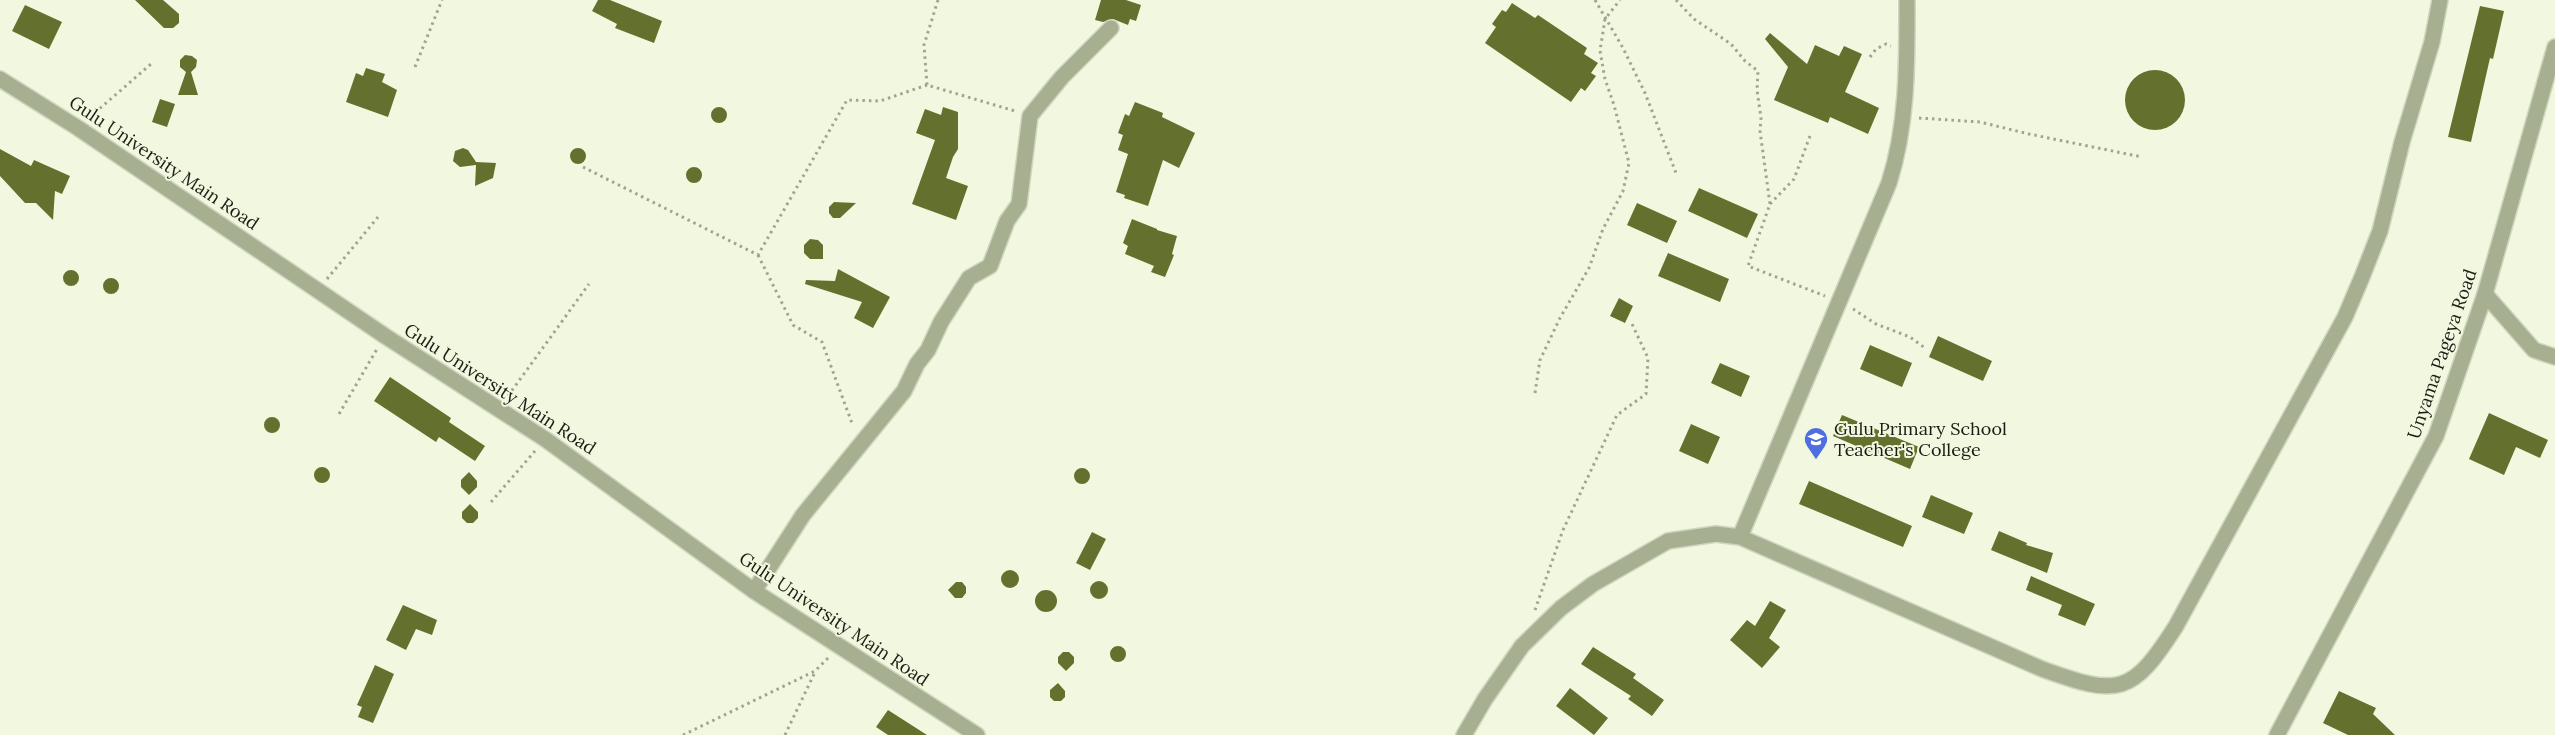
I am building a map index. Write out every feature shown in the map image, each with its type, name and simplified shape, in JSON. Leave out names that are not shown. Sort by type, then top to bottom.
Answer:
[{"type":"street","points":[[1740,537],[1889,183],[1897,159],[1904,118],[1908,71],[1907,0]]},
{"type":"street","points":[[1464,735],[1485,699],[1522,646],[1561,608],[1593,584],[1668,541],[1716,534],[1740,537],[1946,628],[2082,684],[2116,686],[2132,681],[2154,661],[2176,626],[2345,317],[2380,231],[2402,142],[2432,42],[2440,0]]},
{"type":"street","points":[[754,591],[803,515],[904,391],[917,364],[928,350],[941,322],[969,278],[990,266],[1007,221],[1019,204],[1030,116],[1062,77],[1111,28]]},
{"type":"street","name":"Unyama Pageya Road","points":[[2277,735],[2436,436],[2485,294],[2555,47]]},
{"type":"street","name":"Gulu University Main Road","points":[[0,79],[78,128],[318,289],[384,336],[499,408],[545,439],[754,591],[977,735]]},
{"type":"street","points":[[2485,294],[2534,350],[2555,357]]},
{"type":"path","points":[[415,67],[442,0]]},
{"type":"path","points":[[927,85],[924,45],[938,0]]},
{"type":"path","points":[[1595,0],[1624,48],[1646,93],[1676,173]]},
{"type":"path","points":[[1534,393],[1540,360],[1560,318],[1589,268],[1603,229],[1623,191],[1629,163],[1601,61],[1600,51],[1605,19],[1620,0]]},
{"type":"path","points":[[1676,0],[1694,19],[1731,44],[1745,61],[1758,71],[1758,99],[1770,204],[1764,225],[1748,264],[1749,268]]},
{"type":"path","points":[[1870,58],[1876,48],[1886,44],[1896,48],[1908,43]]},
{"type":"path","points":[[78,128],[151,64]]},
{"type":"path","points":[[758,255],[847,100],[880,101],[927,85],[1030,116]]},
{"type":"path","points":[[1904,118],[1933,118],[1980,122],[2142,157]]},
{"type":"path","points":[[1770,204],[1794,179],[1810,136]]},
{"type":"path","points":[[583,167],[758,255],[793,325],[822,342],[860,443]]},
{"type":"path","points":[[318,289],[378,217]]},
{"type":"path","points":[[499,408],[589,284]]},
{"type":"path","points":[[1531,619],[1563,530],[1617,414],[1646,394],[1648,358],[1632,324]]},
{"type":"path","points":[[339,414],[384,336]]},
{"type":"path","points":[[491,502],[545,439]]},
{"type":"path","points":[[785,735],[815,671],[838,646]]},
{"type":"path","points":[[683,735],[815,671]]},
{"type":"building","points":[[135,0],[163,0],[179,14],[179,23],[173,28],[164,28]]},
{"type":"building","points":[[598,0],[610,0],[662,21],[654,43],[615,28],[617,24],[592,11]]},
{"type":"building","points":[[1101,0],[1126,0],[1141,5],[1136,21],[1130,19],[1128,25],[1113,19],[1103,22],[1095,20]]},
{"type":"building","points":[[1512,3],[1535,18],[1538,15],[1587,48],[1584,54],[1598,63],[1591,73],[1596,76],[1585,91],[1581,88],[1571,102],[1485,43],[1496,27],[1492,24],[1502,10],[1506,12]]},
{"type":"building","points":[[25,5],[62,22],[49,49],[12,31]]},
{"type":"building","points":[[2480,6],[2504,11],[2493,59],[2490,58],[2471,142],[2448,137]]},
{"type":"building","points":[[1770,33],[1807,64],[1815,45],[1839,56],[1844,46],[1862,54],[1845,92],[1879,108],[1868,134],[1830,117],[1828,123],[1774,100],[1788,67],[1765,39]]},
{"type":"building","points":[[185,55],[192,56],[197,60],[196,67],[191,72],[198,95],[178,95],[186,72],[180,67],[180,60]]},
{"type":"building","points":[[366,68],[385,74],[382,82],[397,90],[388,117],[346,102],[356,73],[363,76]]},
{"type":"building","points":[[2155,70],[2171,75],[2176,79],[2180,84],[2185,100],[2180,116],[2176,121],[2171,125],[2155,130],[2139,125],[2134,121],[2130,116],[2125,100],[2130,84],[2134,79],[2139,75]]},
{"type":"building","points":[[160,99],[175,104],[167,127],[152,122]]},
{"type":"building","points":[[1135,102],[1163,113],[1162,117],[1195,133],[1179,168],[1163,160],[1148,206],[1124,198],[1125,195],[1116,192],[1128,154],[1118,150],[1123,135],[1118,133],[1125,114],[1129,116]]},
{"type":"building","points":[[719,107],[725,109],[727,115],[725,121],[719,123],[713,121],[711,115],[713,109]]},
{"type":"building","points":[[943,107],[958,112],[958,149],[953,157],[946,178],[968,186],[956,220],[912,204],[935,140],[916,133],[925,109],[941,115]]},
{"type":"building","points":[[463,148],[468,150],[476,162],[496,163],[493,178],[475,186],[476,165],[460,167],[453,161],[455,151]]},
{"type":"building","points":[[575,148],[581,148],[586,153],[584,162],[575,164],[570,159],[570,153]]},
{"type":"building","points":[[0,149],[31,166],[34,160],[70,176],[62,194],[55,191],[53,220],[36,203],[25,203],[0,176]]},
{"type":"building","points":[[694,167],[700,169],[702,175],[700,181],[694,183],[688,181],[686,175],[688,169]]},
{"type":"building","points":[[1699,188],[1758,214],[1747,238],[1688,211]]},
{"type":"building","points":[[834,202],[856,203],[840,218],[833,218],[829,213],[829,207]]},
{"type":"building","points":[[1637,203],[1677,221],[1667,243],[1627,225]]},
{"type":"building","points":[[1132,219],[1177,236],[1172,254],[1174,255],[1165,277],[1151,272],[1154,266],[1125,254],[1128,246],[1123,243]]},
{"type":"building","points":[[810,239],[818,240],[823,245],[823,259],[810,259],[804,253],[804,245]]},
{"type":"building","points":[[1668,253],[1729,279],[1720,302],[1658,276]]},
{"type":"building","points":[[838,269],[890,297],[873,328],[854,318],[862,302],[805,284],[806,280],[835,281]]},
{"type":"building","points":[[71,270],[79,278],[71,286],[63,278]]},
{"type":"building","points":[[111,278],[119,286],[111,294],[103,286]]},
{"type":"building","points":[[1619,298],[1633,306],[1625,323],[1610,316]]},
{"type":"building","points":[[1938,336],[1992,361],[1983,381],[1929,357]]},
{"type":"building","points":[[1870,345],[1912,363],[1902,387],[1860,369]]},
{"type":"building","points":[[1720,363],[1750,376],[1741,397],[1711,383]]},
{"type":"building","points":[[390,377],[451,418],[449,422],[485,446],[475,461],[439,437],[436,442],[374,401]]},
{"type":"building","points":[[2489,413],[2548,440],[2540,458],[2516,447],[2504,475],[2469,459]]},
{"type":"building","points":[[1842,415],[1919,447],[1910,469],[1833,436]]},
{"type":"building","points":[[272,417],[278,419],[280,425],[278,431],[272,433],[266,431],[264,425],[266,419]]},
{"type":"building","points":[[1691,424],[1720,437],[1708,464],[1679,451]]},
{"type":"building","points":[[322,467],[328,469],[330,475],[328,481],[322,483],[316,481],[314,475],[316,469]]},
{"type":"building","points":[[1079,468],[1085,468],[1090,473],[1088,482],[1079,484],[1074,479],[1074,473]]},
{"type":"building","points":[[469,472],[477,481],[477,487],[469,495],[461,487],[461,480]]},
{"type":"building","points":[[1809,481],[1912,526],[1903,547],[1799,504]]},
{"type":"building","points":[[1931,495],[1973,513],[1964,534],[1922,517]]},
{"type":"building","points":[[470,504],[478,512],[478,518],[473,523],[467,523],[462,518],[462,512]]},
{"type":"building","points":[[1999,531],[2027,543],[2026,545],[2053,553],[2047,573],[1991,550]]},
{"type":"building","points":[[1092,532],[1106,539],[1090,570],[1076,563]]},
{"type":"building","points":[[1010,570],[1016,573],[1019,579],[1016,585],[1010,588],[1004,585],[1001,579],[1004,573]]},
{"type":"building","points":[[2031,576],[2095,604],[2085,626],[2058,615],[2062,605],[2026,590]]},
{"type":"building","points":[[1099,581],[1105,584],[1108,590],[1105,596],[1099,599],[1093,596],[1090,590],[1093,584]]},
{"type":"building","points":[[956,582],[962,582],[966,587],[966,593],[962,598],[955,598],[948,590]]},
{"type":"building","points":[[1046,590],[1054,593],[1057,601],[1054,609],[1046,612],[1038,609],[1035,601],[1038,593]]},
{"type":"building","points":[[1770,601],[1786,610],[1769,638],[1780,647],[1762,668],[1730,640],[1747,620],[1755,626]]},
{"type":"building","points":[[403,605],[437,620],[432,635],[416,629],[406,650],[386,640]]},
{"type":"building","points":[[1118,646],[1124,648],[1126,654],[1124,660],[1118,662],[1112,660],[1110,654],[1112,648]]},
{"type":"building","points":[[1593,647],[1636,674],[1633,678],[1664,700],[1652,716],[1628,699],[1631,696],[1581,664]]},
{"type":"building","points":[[1063,652],[1069,652],[1074,657],[1074,663],[1066,671],[1058,663],[1058,657]]},
{"type":"building","points":[[375,665],[394,674],[373,723],[358,717],[362,707],[357,705]]},
{"type":"building","points":[[1058,683],[1065,691],[1065,697],[1061,701],[1054,701],[1050,697],[1050,690]]},
{"type":"building","points":[[1570,688],[1608,718],[1594,735],[1556,706]]},
{"type":"building","points":[[2339,691],[2376,708],[2373,714],[2395,735],[2348,735],[2323,723]]},
{"type":"building","points":[[888,710],[927,735],[888,735],[876,727]]},
{"type":"place","name":"Gulu Primary School Teacher's College","points":[[1816,460]]}]
